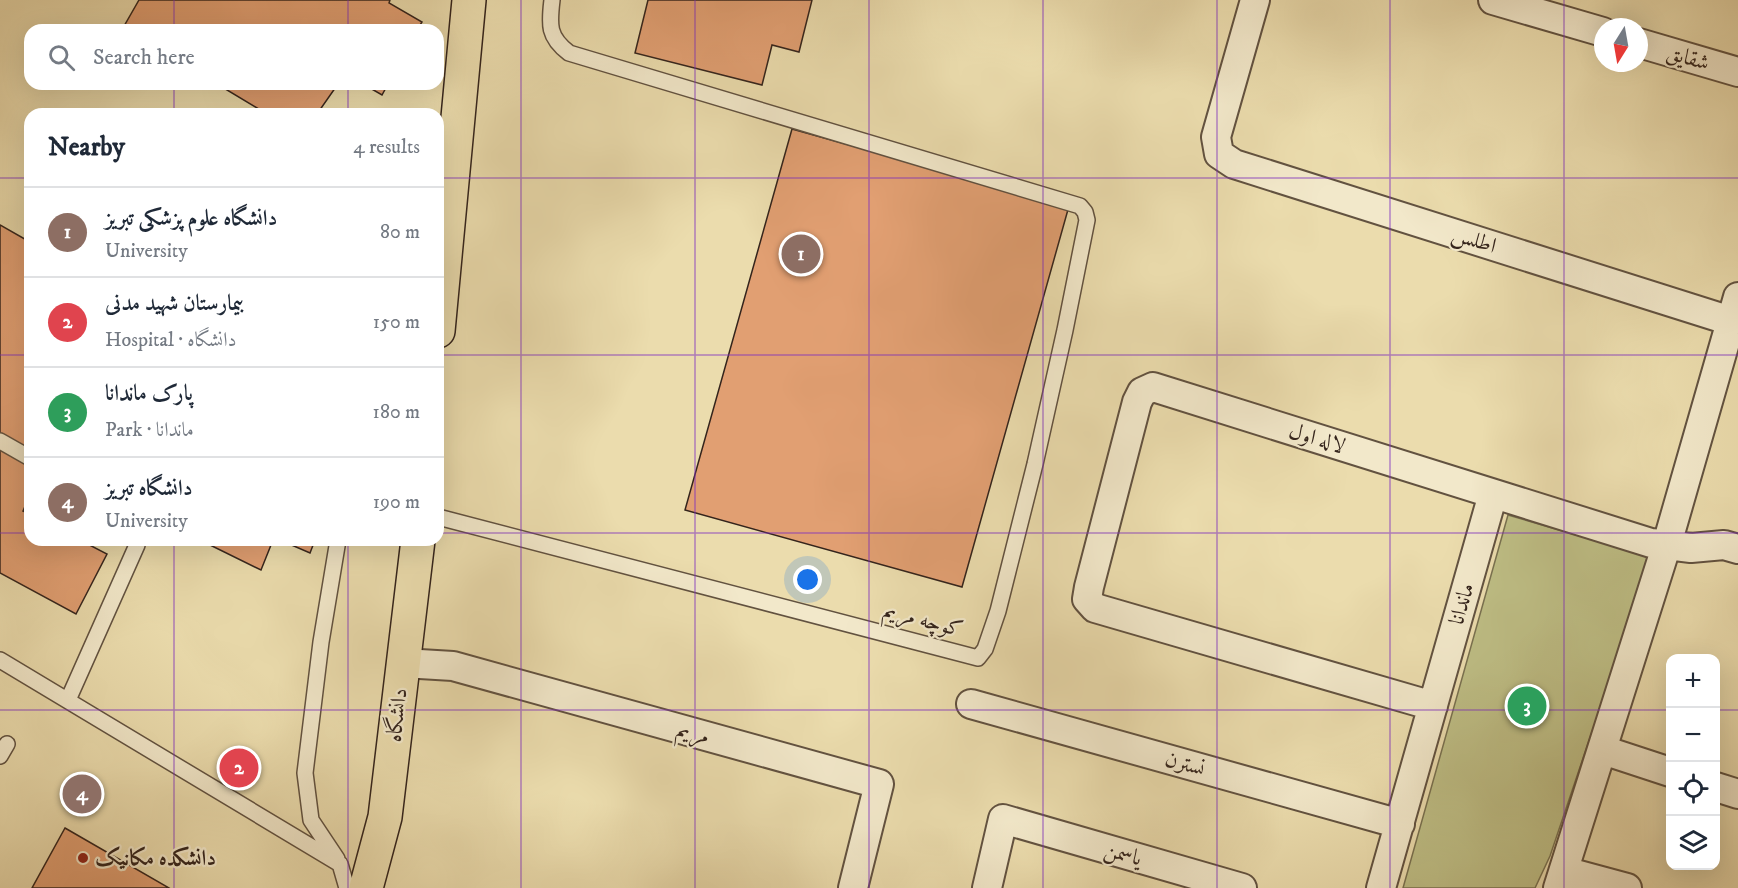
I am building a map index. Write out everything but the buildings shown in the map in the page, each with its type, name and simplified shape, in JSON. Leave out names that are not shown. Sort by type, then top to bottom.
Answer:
[{"type":"main road","points":[[444,267],[469,0]]},
{"type":"main road","name":"دانشگاه","points":[[366,888],[385,817],[417,546]]},
{"type":"street","name":"اطلس","points":[[1255,0],[1216,137],[1219,154],[1234,164],[1735,309]]},
{"type":"street","points":[[1493,0],[1594,29]]},
{"type":"street","name":"شقایق","points":[[1648,46],[1738,72]]},
{"type":"street","points":[[1627,888],[1561,880],[1667,544],[1730,358],[1735,309]]},
{"type":"street","name":"لاله اول","points":[[1433,706],[1095,608],[1087,599],[1134,414],[1142,392],[1153,387],[1493,494]]},
{"type":"street","points":[[1493,494],[1651,543],[1691,548],[1724,545],[1738,549]]},
{"type":"street","name":"ماندانا","points":[[1381,888],[1493,494]]},
{"type":"street","name":"مریم","points":[[403,663],[453,666],[879,784],[853,888]]},
{"type":"street","name":"نسترن","points":[[971,704],[1400,824]]},
{"type":"street","points":[[1603,750],[1666,770]]},
{"type":"street","points":[[1720,788],[1738,794]]},
{"type":"street","name":"یاسمن","points":[[987,888],[1003,819],[1242,888]]},
{"type":"lane","name":"کوچه مریم","points":[[444,519],[978,658],[985,650],[998,610],[1048,408],[1085,237],[1087,220],[1080,206],[569,53],[558,45],[551,34],[552,0]]},
{"type":"lane","points":[[0,441],[24,455]]},
{"type":"lane","points":[[68,700],[137,546]]},
{"type":"lane","points":[[337,546],[321,642],[305,773],[311,820],[340,864],[347,888]]},
{"type":"lane","points":[[0,660],[340,864]]},
{"type":"green space","points":[[1508,515],[1651,557],[1550,856],[1535,888],[1403,888]]},
{"type":"place","name":"دانشگاه علوم پزشکی تبریز","points":[[801,254]]},
{"type":"place","name":"پارک ماندانا","points":[[1527,706]]},
{"type":"place","name":"بیمارستان شهید مدنی","points":[[239,768]]},
{"type":"place","name":"دانشگاه تبریز","points":[[82,794]]},
{"type":"place","name":"دانشکده مکانیک","points":[[83,858]]}]
